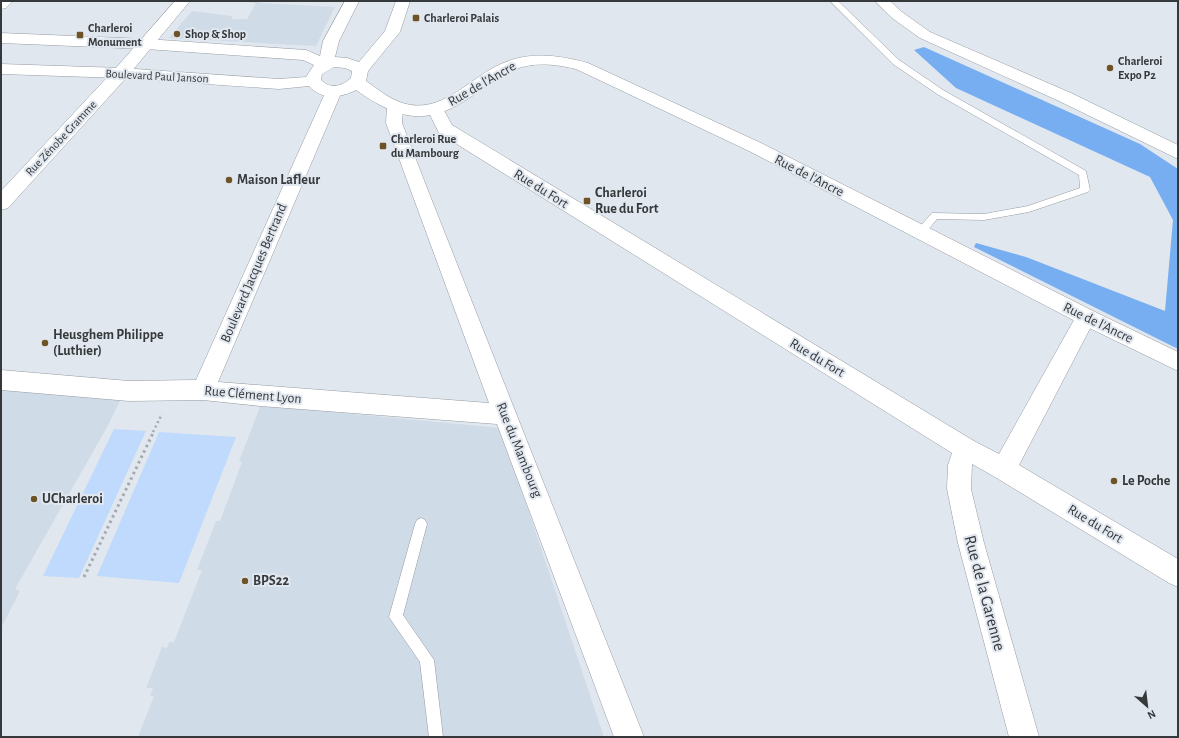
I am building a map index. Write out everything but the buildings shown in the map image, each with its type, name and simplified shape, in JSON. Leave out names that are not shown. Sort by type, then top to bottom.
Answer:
[{"type":"street","points":[[1,5],[6,1]]},
{"type":"street","name":"Rue Zénobe Gramme","points":[[1,203],[121,74],[183,1]]},
{"type":"street","points":[[326,65],[331,41],[352,1]]},
{"type":"street","points":[[358,76],[356,66],[345,62],[332,62],[316,72],[313,77],[313,81],[320,89],[334,91],[349,87],[358,76],[392,32],[404,1]]},
{"type":"street","points":[[882,1],[897,15],[925,35],[1065,97],[1178,153]]},
{"type":"street","points":[[1,38],[146,44],[306,55],[326,65]]},
{"type":"street","name":"Rue de l'Ancre","points":[[358,76],[385,102],[395,107],[413,111],[435,109],[448,104],[497,72],[519,62],[540,59],[560,60],[582,66],[754,147],[920,233],[1178,362]]},
{"type":"street","name":"Boulevard Paul Janson","points":[[1,68],[279,84],[313,81]]},
{"type":"street","name":"Boulevard Jacques Bertrand","points":[[203,390],[334,91]]},
{"type":"street","name":"Rue du Mambourg","points":[[395,107],[394,123],[418,188],[523,457],[629,737]]},
{"type":"street","name":"Rue du Fort","points":[[435,109],[445,130],[966,449],[1004,469],[1178,574]]},
{"type":"street","points":[[1004,469],[1086,317]]},
{"type":"street","name":"Rue Clément Lyon","points":[[1,380],[129,391],[203,390],[260,396],[505,414]]},
{"type":"street","name":"Rue de la Garenne","points":[[966,449],[960,465],[959,489],[971,543],[1024,737]]},
{"type":"lane","points":[[834,1],[896,62],[940,92],[1083,173],[1085,190],[1030,209],[984,217],[935,215],[920,233]]},
{"type":"lane","points":[[421,524],[396,617],[427,660],[436,737]]},
{"type":"path","points":[[84,577],[173,390]]},
{"type":"shaded area","points":[[243,1],[335,7],[316,46],[169,38],[192,11],[232,16],[232,19],[247,19],[256,3]]},
{"type":"shaded area","points":[[924,47],[1140,144],[1178,169],[1178,349],[974,247],[976,243],[1026,257],[1165,311],[1173,220],[1150,177],[956,88],[914,50]]},
{"type":"shaded area","name":"UCharleroi","points":[[1,388],[121,399],[106,429],[15,589],[20,591],[1,628]]},
{"type":"shaded area","points":[[258,405],[501,428],[604,737],[138,737],[154,696],[150,696],[153,688],[146,688],[162,647],[167,648],[169,642],[174,642],[202,570],[197,570],[216,521],[220,521],[242,462],[239,461],[260,407]]},
{"type":"shaded area","points":[[114,429],[146,431],[79,578],[43,576]]},
{"type":"shaded area","points":[[159,432],[236,437],[179,583],[97,576]]},
{"type":"place","name":"Charleroi Palais","points":[[416,18]]},
{"type":"place","name":"Shop & Shop","points":[[177,34]]},
{"type":"place","name":"Charleroi Monument","points":[[80,35]]},
{"type":"place","name":"Charleroi Expo P2","points":[[1110,68]]},
{"type":"place","name":"Charleroi Rue du Mambourg","points":[[383,146]]},
{"type":"place","name":"Maison Lafleur","points":[[229,180]]},
{"type":"place","name":"Charleroi Rue du Fort","points":[[587,201]]},
{"type":"place","name":"Heusghem Philippe (Luthier)","points":[[45,343]]},
{"type":"place","name":"Le Poche","points":[[1114,481]]},
{"type":"place","name":"UCharleroi","points":[[34,499]]},
{"type":"place","name":"BPS22","points":[[245,581]]}]
